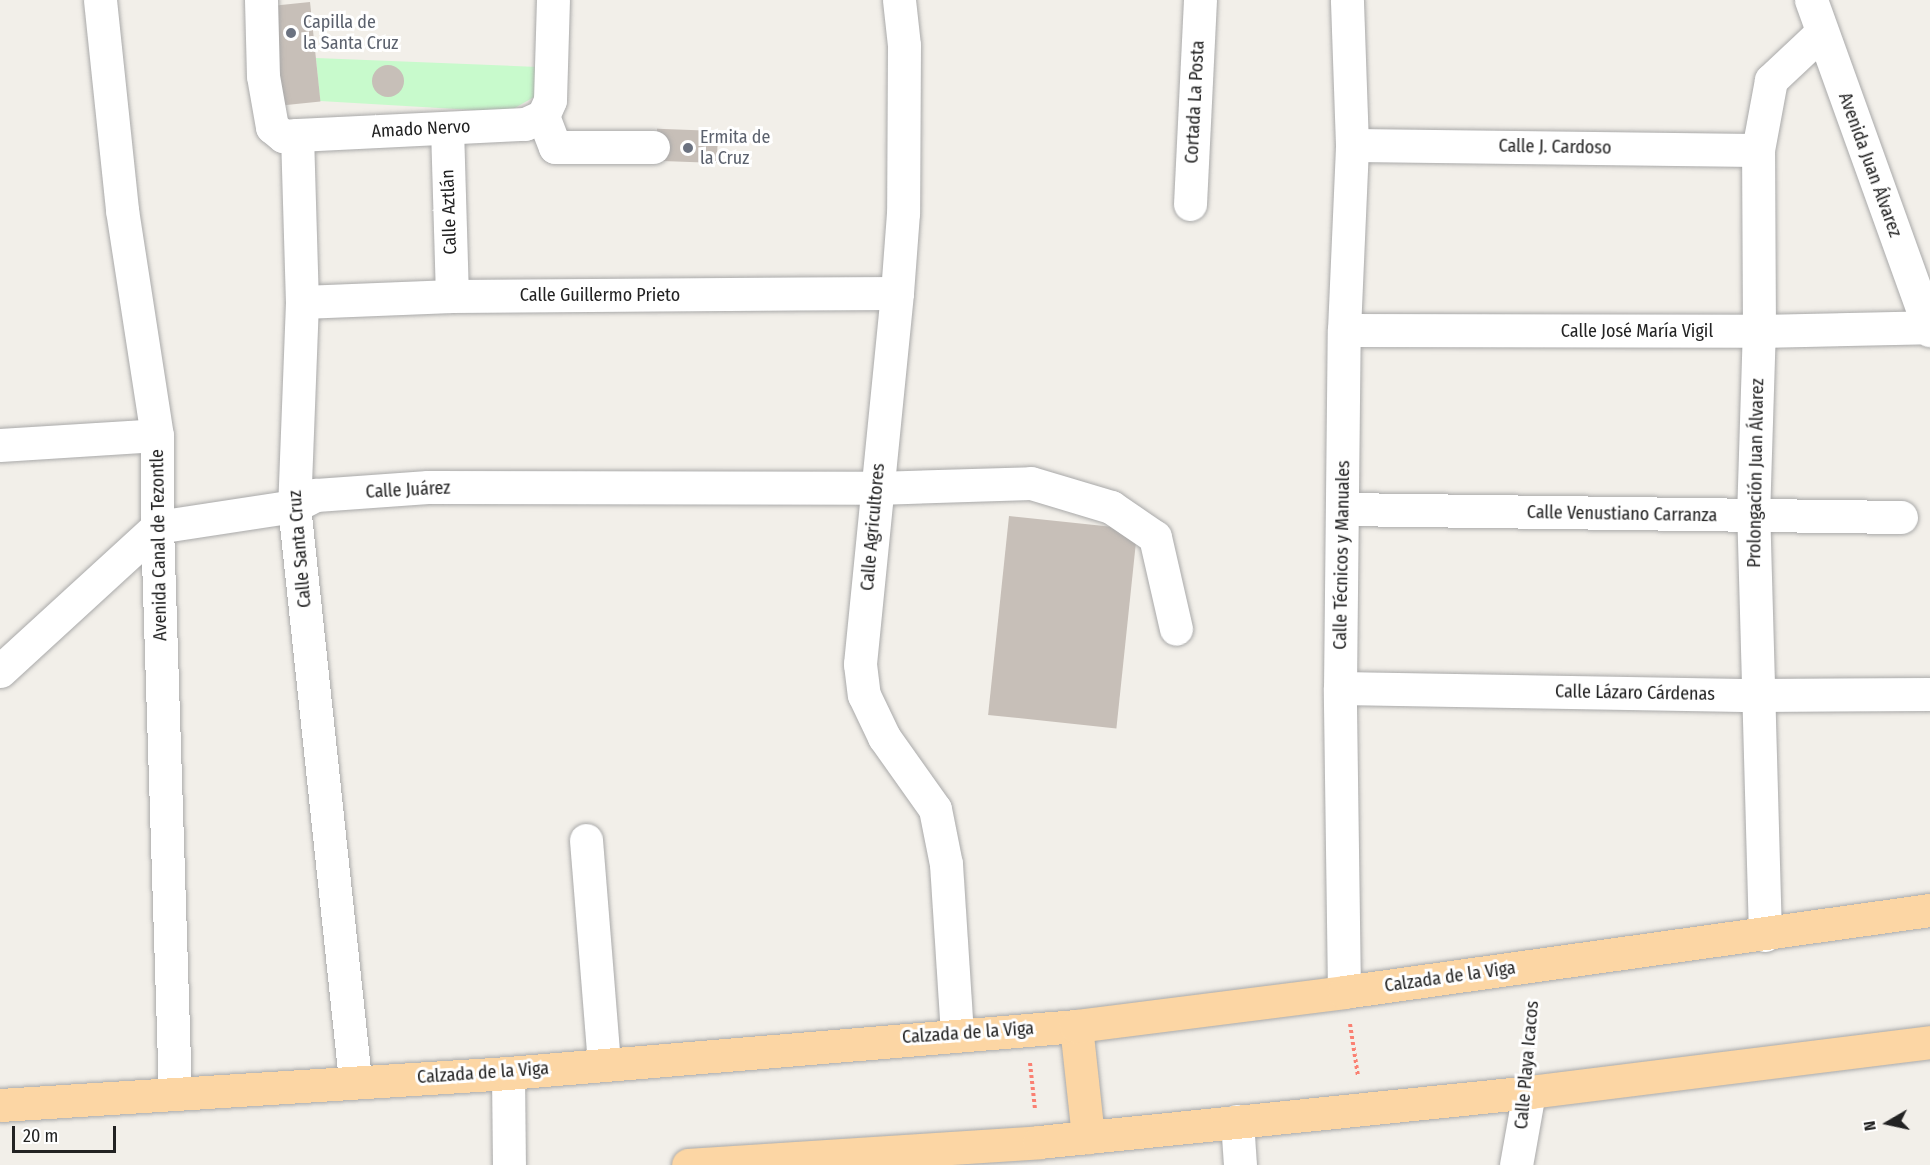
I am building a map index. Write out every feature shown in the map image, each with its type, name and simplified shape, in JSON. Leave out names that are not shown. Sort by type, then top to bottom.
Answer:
[{"type":"main road","name":"Calzada de la Viga","points":[[0,1105],[355,1080],[508,1073],[957,1034],[1076,1026],[1765,935],[1930,910]]},
{"type":"main road","points":[[1076,1026],[1088,1137]]},
{"type":"main road","points":[[688,1165],[1039,1142],[1364,1110],[1930,1042]]},
{"type":"street","name":"Avenida Canal de Tezontle","points":[[100,0],[122,210],[158,435],[158,527],[176,1094]]},
{"type":"street","points":[[261,0],[263,76],[272,127],[283,136],[297,135]]},
{"type":"street","points":[[553,0],[550,100],[543,116],[555,147],[653,147]]},
{"type":"street","name":"Calle Agricultores","points":[[899,0],[904,45],[903,213],[860,664],[864,695],[885,738],[935,809],[946,864],[957,1034]]},
{"type":"street","name":"Cortada La Posta","points":[[1191,204],[1200,0]]},
{"type":"street","name":"Calle Técnicos y Manuales","points":[[1344,992],[1340,688],[1344,330],[1352,145],[1347,0]]},
{"type":"street","name":"Avenida Juan Álvarez","points":[[1811,0],[1821,33],[1930,329]]},
{"type":"street","name":"Prolongación Juan Álvarez","points":[[1765,935],[1753,517],[1759,331],[1758,150],[1771,80],[1821,33]]},
{"type":"street","name":"Amado Nervo","points":[[297,135],[525,124],[543,116]]},
{"type":"street","name":"Calle Aztlán","points":[[447,128],[452,296]]},
{"type":"street","name":"Calle Santa Cruz","points":[[297,135],[302,302],[294,506],[355,1080]]},
{"type":"street","name":"Calle J. Cardoso","points":[[1352,145],[1758,150]]},
{"type":"street","name":"Calle Guillermo Prieto","points":[[302,302],[452,296],[897,293]]},
{"type":"street","name":"Calle José María Vigil","points":[[1344,330],[1930,329]]},
{"type":"street","points":[[0,445],[158,435]]},
{"type":"street","name":"Calle Juárez","points":[[158,527],[294,506],[316,495],[428,487],[876,488],[1030,483],[1111,507],[1155,537],[1176,629]]},
{"type":"street","name":"Calle Venustiano Carranza","points":[[1342,509],[1753,517],[1901,517]]},
{"type":"street","points":[[0,671],[158,527]]},
{"type":"street","name":"Calle Lázaro Cárdenas","points":[[1340,688],[1757,695],[1930,694]]},
{"type":"street","points":[[586,840],[604,1064]]},
{"type":"street","points":[[508,1073],[509,1165]]},
{"type":"street","name":"Calle Playa Icacos","points":[[1516,1165],[1528,1092]]},
{"type":"street","points":[[1238,1121],[1240,1165]]},
{"type":"path","name":"Calle Playa Icacos","points":[[1528,1092],[1536,965]]},
{"type":"path","points":[[1344,992],[1364,1110]]},
{"type":"path","points":[[1027,1029],[1039,1142]]},
{"type":"green space","points":[[316,58],[538,67],[534,97],[508,112],[320,101]]},
{"type":"building","name":"Capilla de la Santa Cruz","points":[[310,2],[320,101],[277,106],[266,7]]},
{"type":"building","points":[[388,65],[399,70],[404,81],[399,92],[388,97],[377,92],[372,81],[377,70]]},
{"type":"building","name":"Ermita de la Cruz","points":[[657,129],[718,131],[717,163],[656,161]]},
{"type":"building","points":[[1009,516],[1137,529],[1116,728],[988,715]]},
{"type":"place","name":"Capilla de la Santa Cruz","points":[[291,33]]},
{"type":"place","name":"Ermita de la Cruz","points":[[688,148]]}]
